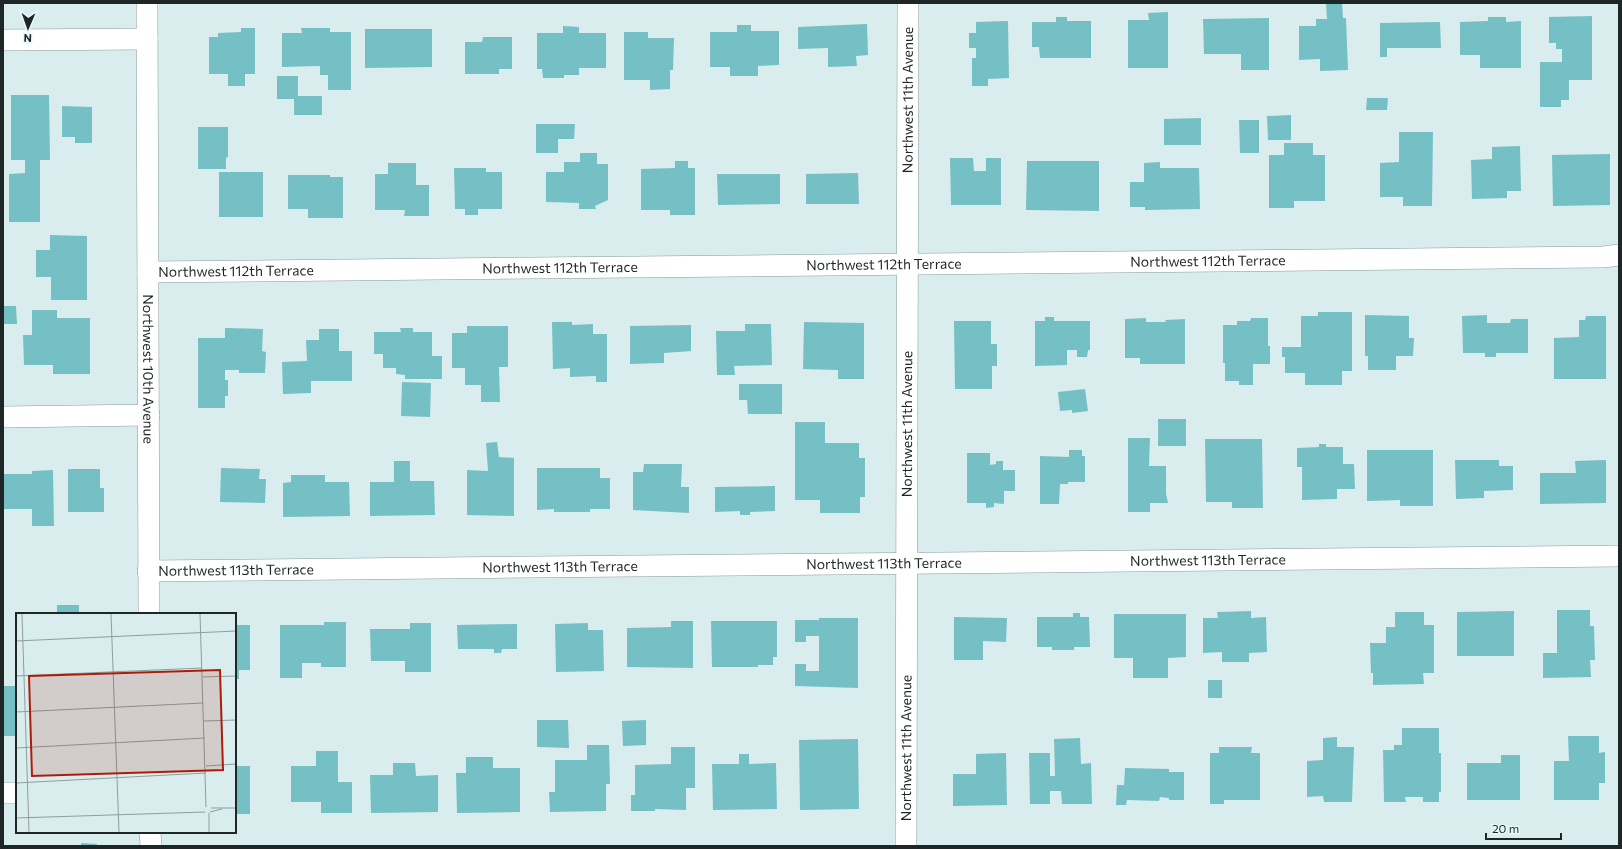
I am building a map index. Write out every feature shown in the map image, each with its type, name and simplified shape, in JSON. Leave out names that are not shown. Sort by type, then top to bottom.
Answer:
[{"type":"street","name":"Northwest 10th Avenue","points":[[147,3],[149,613]]},
{"type":"street","name":"Northwest 11th Avenue","points":[[906,846],[908,3]]},
{"type":"street","points":[[3,40],[147,39]]},
{"type":"street","name":"Northwest 112th Terrace","points":[[148,272],[1603,257],[1619,255]]},
{"type":"street","points":[[3,417],[149,415]]},
{"type":"street","name":"Northwest 113th Terrace","points":[[148,571],[1619,556]]},
{"type":"street","points":[[3,793],[16,792]]},
{"type":"street","points":[[150,833],[150,846]]},
{"type":"building","points":[[1326,3],[1342,3],[1343,18],[1346,18],[1348,70],[1320,71],[1320,59],[1299,60],[1299,26],[1316,26],[1316,19],[1327,19]]},
{"type":"building","points":[[1168,12],[1168,68],[1128,68],[1128,20],[1149,20],[1148,13]]},
{"type":"building","points":[[1592,16],[1592,80],[1569,80],[1569,100],[1561,100],[1561,107],[1540,107],[1540,62],[1562,62],[1562,49],[1556,49],[1556,43],[1549,43],[1549,17]]},
{"type":"building","points":[[1056,17],[1067,17],[1067,21],[1091,21],[1091,58],[1040,58],[1039,47],[1032,47],[1032,22],[1056,22]]},
{"type":"building","points":[[1488,17],[1506,17],[1506,22],[1521,21],[1521,68],[1480,68],[1480,55],[1460,55],[1460,22],[1488,21]]},
{"type":"building","points":[[1269,18],[1269,70],[1241,70],[1241,54],[1204,54],[1203,19]]},
{"type":"building","points":[[1008,21],[1009,78],[988,79],[988,86],[972,86],[972,58],[976,58],[976,48],[969,48],[969,33],[976,33],[976,22]]},
{"type":"building","points":[[1440,22],[1441,48],[1387,48],[1387,57],[1380,57],[1380,23]]},
{"type":"building","points":[[867,24],[868,55],[856,56],[857,66],[828,67],[828,48],[798,49],[798,27]]},
{"type":"building","points":[[737,25],[751,25],[751,31],[779,31],[779,65],[758,66],[758,76],[730,76],[730,67],[710,67],[710,32],[737,32]]},
{"type":"building","points":[[563,26],[579,27],[579,33],[606,33],[606,68],[579,68],[579,75],[564,75],[564,78],[543,78],[542,69],[537,69],[537,33],[563,33]]},
{"type":"building","points":[[241,28],[255,28],[255,74],[245,74],[245,86],[228,86],[228,74],[209,74],[209,37],[218,37],[218,33],[241,32]]},
{"type":"building","points":[[301,28],[330,28],[330,32],[351,32],[351,90],[328,90],[328,75],[320,75],[320,66],[282,67],[282,33],[302,33]]},
{"type":"building","points":[[365,29],[432,29],[432,67],[365,68]]},
{"type":"building","points":[[624,32],[648,32],[648,38],[674,38],[673,70],[670,70],[670,89],[650,90],[650,80],[624,80]]},
{"type":"building","points":[[483,37],[512,37],[512,69],[499,69],[499,74],[465,74],[465,42],[482,42]]},
{"type":"building","points":[[277,76],[298,76],[298,96],[322,96],[322,115],[294,115],[294,99],[277,99]]},
{"type":"building","points":[[11,95],[49,95],[50,160],[40,160],[40,222],[9,222],[9,174],[25,173],[25,160],[11,160]]},
{"type":"building","points":[[1367,98],[1388,98],[1387,110],[1366,110]]},
{"type":"building","points":[[62,106],[92,107],[92,143],[75,143],[75,137],[62,137]]},
{"type":"building","points":[[1291,115],[1291,140],[1268,140],[1267,116]]},
{"type":"building","points":[[1201,118],[1201,145],[1164,145],[1164,119]]},
{"type":"building","points":[[1239,120],[1259,120],[1259,153],[1240,153]]},
{"type":"building","points":[[536,124],[575,124],[574,139],[558,139],[558,153],[536,153]]},
{"type":"building","points":[[198,127],[228,127],[228,157],[226,158],[226,169],[198,169]]},
{"type":"building","points":[[1399,132],[1433,132],[1432,206],[1403,206],[1403,197],[1380,197],[1380,163],[1399,162]]},
{"type":"building","points":[[1284,143],[1313,143],[1313,155],[1325,155],[1325,201],[1294,201],[1294,208],[1269,208],[1269,155],[1284,155]]},
{"type":"building","points":[[1520,146],[1521,191],[1507,191],[1507,198],[1472,199],[1471,160],[1492,159],[1492,147]]},
{"type":"building","points":[[580,153],[597,153],[597,164],[608,164],[608,200],[595,206],[596,209],[579,209],[579,203],[546,202],[546,172],[564,172],[564,162],[580,162]]},
{"type":"building","points":[[1610,154],[1610,205],[1553,206],[1552,155]]},
{"type":"building","points":[[950,158],[973,158],[974,171],[986,171],[986,158],[1001,158],[1001,205],[951,205]]},
{"type":"building","points":[[675,161],[688,161],[688,168],[695,168],[695,215],[670,215],[670,210],[641,210],[641,169],[675,168]]},
{"type":"building","points":[[1027,161],[1099,161],[1099,211],[1026,210]]},
{"type":"building","points":[[1160,162],[1160,168],[1199,168],[1200,209],[1145,210],[1145,207],[1130,207],[1130,182],[1144,182],[1144,163]]},
{"type":"building","points":[[388,163],[416,163],[416,185],[429,185],[429,216],[404,216],[405,210],[375,210],[375,174],[388,174]]},
{"type":"building","points":[[454,168],[486,168],[486,172],[502,172],[502,209],[478,209],[478,215],[465,215],[465,209],[455,209]]},
{"type":"building","points":[[219,172],[263,172],[263,217],[219,217]]},
{"type":"building","points":[[858,173],[859,204],[806,204],[806,174]]},
{"type":"building","points":[[717,174],[780,174],[780,204],[718,205]]},
{"type":"building","points":[[288,175],[330,175],[330,177],[343,177],[343,218],[308,218],[308,209],[288,209]]},
{"type":"building","points":[[50,235],[87,236],[87,300],[51,300],[51,277],[36,277],[36,250],[50,250]]},
{"type":"building","points":[[3,306],[16,306],[17,324],[3,324]]},
{"type":"building","points":[[32,310],[57,310],[57,318],[90,318],[90,374],[53,374],[53,365],[24,365],[23,335],[32,335]]},
{"type":"building","points":[[1318,312],[1352,312],[1352,371],[1342,371],[1342,385],[1305,385],[1305,373],[1285,373],[1285,357],[1282,357],[1282,347],[1301,347],[1301,316],[1318,316]]},
{"type":"building","points":[[1365,315],[1409,316],[1409,338],[1414,338],[1413,356],[1396,356],[1396,370],[1368,370],[1368,356],[1365,356]]},
{"type":"building","points":[[1487,315],[1487,323],[1510,323],[1511,319],[1528,319],[1528,353],[1496,353],[1496,357],[1485,357],[1485,353],[1463,353],[1462,316]]},
{"type":"building","points":[[1586,316],[1606,316],[1606,379],[1554,379],[1554,338],[1579,337],[1579,320],[1585,320]]},
{"type":"building","points":[[1045,317],[1054,317],[1054,321],[1090,321],[1090,350],[1088,350],[1087,357],[1077,357],[1077,350],[1067,350],[1067,365],[1035,366],[1035,321],[1045,321]]},
{"type":"building","points":[[1146,318],[1146,322],[1166,322],[1165,320],[1185,319],[1185,364],[1140,364],[1140,358],[1125,358],[1125,319]]},
{"type":"building","points":[[1251,318],[1268,318],[1268,346],[1270,346],[1270,364],[1253,364],[1253,385],[1239,385],[1239,381],[1225,381],[1225,363],[1223,363],[1223,325],[1237,325],[1237,321],[1250,321]]},
{"type":"building","points":[[954,321],[991,321],[991,344],[997,344],[997,366],[992,366],[992,389],[955,389]]},
{"type":"building","points":[[552,322],[572,322],[572,325],[593,324],[593,334],[607,334],[607,382],[596,382],[596,376],[570,377],[570,368],[553,369]]},
{"type":"building","points":[[804,322],[864,323],[864,379],[838,379],[838,370],[803,369]]},
{"type":"building","points":[[745,324],[771,324],[772,365],[734,366],[735,375],[717,375],[716,331],[745,331]]},
{"type":"building","points":[[691,325],[691,351],[664,353],[664,363],[630,364],[630,326]]},
{"type":"building","points":[[467,326],[508,326],[508,367],[499,367],[500,402],[481,402],[481,385],[465,385],[465,368],[452,368],[452,333],[467,333]]},
{"type":"building","points":[[225,328],[263,329],[262,351],[266,352],[265,373],[239,373],[239,370],[225,370],[225,380],[228,380],[228,396],[225,396],[225,408],[198,408],[198,338],[225,338]]},
{"type":"building","points":[[400,328],[413,328],[413,332],[432,332],[432,356],[442,356],[442,379],[405,379],[405,375],[396,374],[396,368],[383,368],[383,354],[374,354],[374,332],[401,332]]},
{"type":"building","points":[[319,329],[339,329],[339,351],[352,351],[352,381],[311,381],[311,393],[283,394],[282,362],[307,361],[306,340],[319,340]]},
{"type":"building","points":[[402,382],[431,383],[430,417],[401,416]]},
{"type":"building","points":[[739,384],[782,384],[782,414],[748,414],[747,400],[739,400]]},
{"type":"building","points":[[1085,389],[1088,411],[1072,413],[1072,410],[1060,411],[1058,392]]},
{"type":"building","points":[[1158,419],[1186,419],[1186,446],[1158,446]]},
{"type":"building","points":[[795,422],[825,422],[825,443],[859,443],[859,458],[865,458],[865,497],[860,497],[860,513],[820,513],[820,500],[795,500]]},
{"type":"building","points":[[1128,438],[1150,438],[1149,466],[1166,466],[1166,494],[1168,503],[1150,503],[1150,512],[1128,512]]},
{"type":"building","points":[[1205,439],[1262,439],[1263,508],[1232,508],[1232,502],[1206,502]]},
{"type":"building","points":[[497,442],[499,457],[514,458],[514,516],[467,515],[467,470],[488,471],[486,443]]},
{"type":"building","points":[[1319,444],[1326,444],[1326,447],[1343,447],[1343,464],[1354,464],[1355,489],[1337,489],[1337,499],[1302,500],[1302,467],[1297,467],[1297,448],[1319,447]]},
{"type":"building","points":[[1069,450],[1082,450],[1082,456],[1085,456],[1085,482],[1068,482],[1068,484],[1060,484],[1059,504],[1040,504],[1040,456],[1069,457]]},
{"type":"building","points":[[1367,450],[1433,450],[1433,506],[1400,506],[1400,500],[1367,501]]},
{"type":"building","points":[[967,453],[990,453],[990,465],[996,464],[996,461],[1003,461],[1003,470],[1015,470],[1015,491],[1004,491],[1004,504],[994,503],[994,507],[986,508],[986,503],[967,503]]},
{"type":"building","points":[[1455,460],[1499,460],[1499,466],[1513,466],[1513,490],[1484,491],[1484,498],[1456,499]]},
{"type":"building","points":[[1606,460],[1606,503],[1540,504],[1540,473],[1576,473],[1575,461]]},
{"type":"building","points":[[394,461],[410,461],[410,481],[434,481],[435,515],[370,516],[370,482],[394,482]]},
{"type":"building","points":[[644,464],[682,464],[681,487],[689,487],[689,513],[633,510],[633,472],[643,472]]},
{"type":"building","points":[[221,468],[260,469],[259,479],[266,479],[265,503],[220,502]]},
{"type":"building","points":[[537,468],[600,468],[600,478],[610,478],[610,509],[590,509],[590,512],[554,512],[554,509],[537,510]]},
{"type":"building","points":[[68,469],[100,469],[100,488],[104,488],[104,512],[68,512]]},
{"type":"building","points":[[53,470],[54,526],[32,526],[32,509],[3,509],[3,474],[32,474],[32,471]]},
{"type":"building","points":[[291,475],[325,475],[325,482],[349,482],[350,516],[283,517],[283,483],[291,482]]},
{"type":"building","points":[[775,486],[775,511],[750,512],[750,515],[740,515],[740,511],[715,512],[715,487]]},
{"type":"building","points":[[57,605],[79,605],[79,613],[57,613]]},
{"type":"building","points":[[1557,610],[1590,610],[1590,626],[1594,626],[1595,660],[1590,660],[1591,677],[1543,678],[1543,653],[1557,653]]},
{"type":"building","points":[[1251,611],[1251,618],[1266,617],[1267,652],[1249,653],[1249,662],[1222,662],[1222,652],[1203,653],[1203,618],[1218,618],[1217,612]]},
{"type":"building","points":[[1514,611],[1514,656],[1457,656],[1457,612]]},
{"type":"building","points":[[1395,612],[1424,612],[1424,625],[1434,625],[1434,673],[1423,673],[1424,684],[1373,685],[1370,643],[1386,643],[1386,627],[1395,627]]},
{"type":"building","points":[[1073,613],[1080,613],[1080,617],[1089,617],[1090,647],[1074,647],[1074,650],[1052,650],[1052,647],[1037,647],[1037,617],[1073,617]]},
{"type":"building","points":[[1114,614],[1186,614],[1186,657],[1168,658],[1168,678],[1133,678],[1133,658],[1114,658]]},
{"type":"building","points":[[954,617],[1007,618],[1006,642],[983,641],[983,660],[954,660]]},
{"type":"building","points":[[819,618],[858,618],[858,688],[795,686],[795,664],[806,664],[806,671],[819,671],[819,636],[806,636],[806,642],[795,642],[795,620],[819,620]]},
{"type":"building","points":[[671,621],[693,621],[693,668],[627,667],[627,628],[671,627]]},
{"type":"building","points":[[711,621],[777,621],[777,657],[773,657],[773,665],[758,665],[758,667],[712,667]]},
{"type":"building","points":[[324,622],[346,622],[346,667],[321,667],[321,663],[302,663],[302,678],[280,678],[280,625],[324,625]]},
{"type":"building","points":[[410,623],[431,623],[431,672],[405,672],[405,661],[371,661],[370,629],[410,629]]},
{"type":"building","points":[[588,623],[588,630],[603,630],[604,671],[556,672],[555,624]]},
{"type":"building","points":[[517,624],[517,649],[502,649],[501,653],[494,653],[494,649],[458,649],[457,625]]},
{"type":"building","points":[[236,625],[250,625],[250,670],[239,670],[239,679],[236,679]]},
{"type":"building","points":[[1208,680],[1222,680],[1222,698],[1208,698]]},
{"type":"building","points":[[4,686],[16,686],[16,736],[4,736]]},
{"type":"building","points":[[537,720],[568,720],[569,748],[537,747]]},
{"type":"building","points":[[646,720],[646,745],[623,746],[622,721]]},
{"type":"building","points":[[1402,728],[1439,728],[1439,753],[1441,753],[1441,792],[1439,792],[1439,802],[1423,802],[1423,797],[1405,797],[1406,802],[1384,802],[1383,750],[1394,750],[1394,745],[1402,745]]},
{"type":"building","points":[[1568,736],[1599,736],[1599,753],[1605,752],[1605,783],[1599,783],[1599,800],[1554,800],[1554,761],[1569,761]]},
{"type":"building","points":[[1337,737],[1337,747],[1354,747],[1352,802],[1324,802],[1323,796],[1307,797],[1307,761],[1323,760],[1323,738]]},
{"type":"building","points":[[1080,738],[1081,764],[1091,763],[1092,804],[1062,804],[1061,791],[1050,791],[1050,804],[1030,804],[1029,753],[1050,753],[1050,776],[1055,776],[1054,739]]},
{"type":"building","points":[[858,739],[859,809],[800,810],[799,740]]},
{"type":"building","points":[[587,745],[609,745],[610,784],[606,784],[606,811],[550,812],[549,792],[555,792],[555,760],[587,760]]},
{"type":"building","points":[[671,747],[695,747],[695,788],[686,788],[686,810],[655,809],[655,811],[631,811],[631,795],[635,795],[635,765],[671,764]]},
{"type":"building","points":[[1219,747],[1252,747],[1251,753],[1260,753],[1260,800],[1224,800],[1224,804],[1210,804],[1210,753],[1219,753]]},
{"type":"building","points":[[316,751],[338,751],[338,782],[352,782],[352,813],[321,813],[321,802],[291,802],[291,766],[316,766]]},
{"type":"building","points":[[1006,753],[1007,805],[953,806],[953,774],[976,774],[976,754]]},
{"type":"building","points":[[739,754],[749,754],[749,764],[776,763],[777,809],[713,810],[712,764],[739,764]]},
{"type":"building","points":[[1501,755],[1520,755],[1520,800],[1467,800],[1467,763],[1501,763]]},
{"type":"building","points":[[466,757],[493,757],[493,768],[520,768],[520,812],[457,813],[456,773],[466,773]]},
{"type":"building","points":[[393,763],[415,763],[416,776],[438,775],[438,812],[371,813],[370,775],[393,775]]},
{"type":"building","points":[[236,766],[250,766],[250,814],[236,814]]},
{"type":"building","points":[[1125,768],[1169,769],[1169,772],[1184,772],[1184,800],[1169,800],[1169,798],[1160,797],[1159,801],[1127,800],[1126,805],[1116,805],[1117,785],[1124,785]]},
{"type":"building","points":[[81,843],[97,844],[97,846],[81,846]]}]
